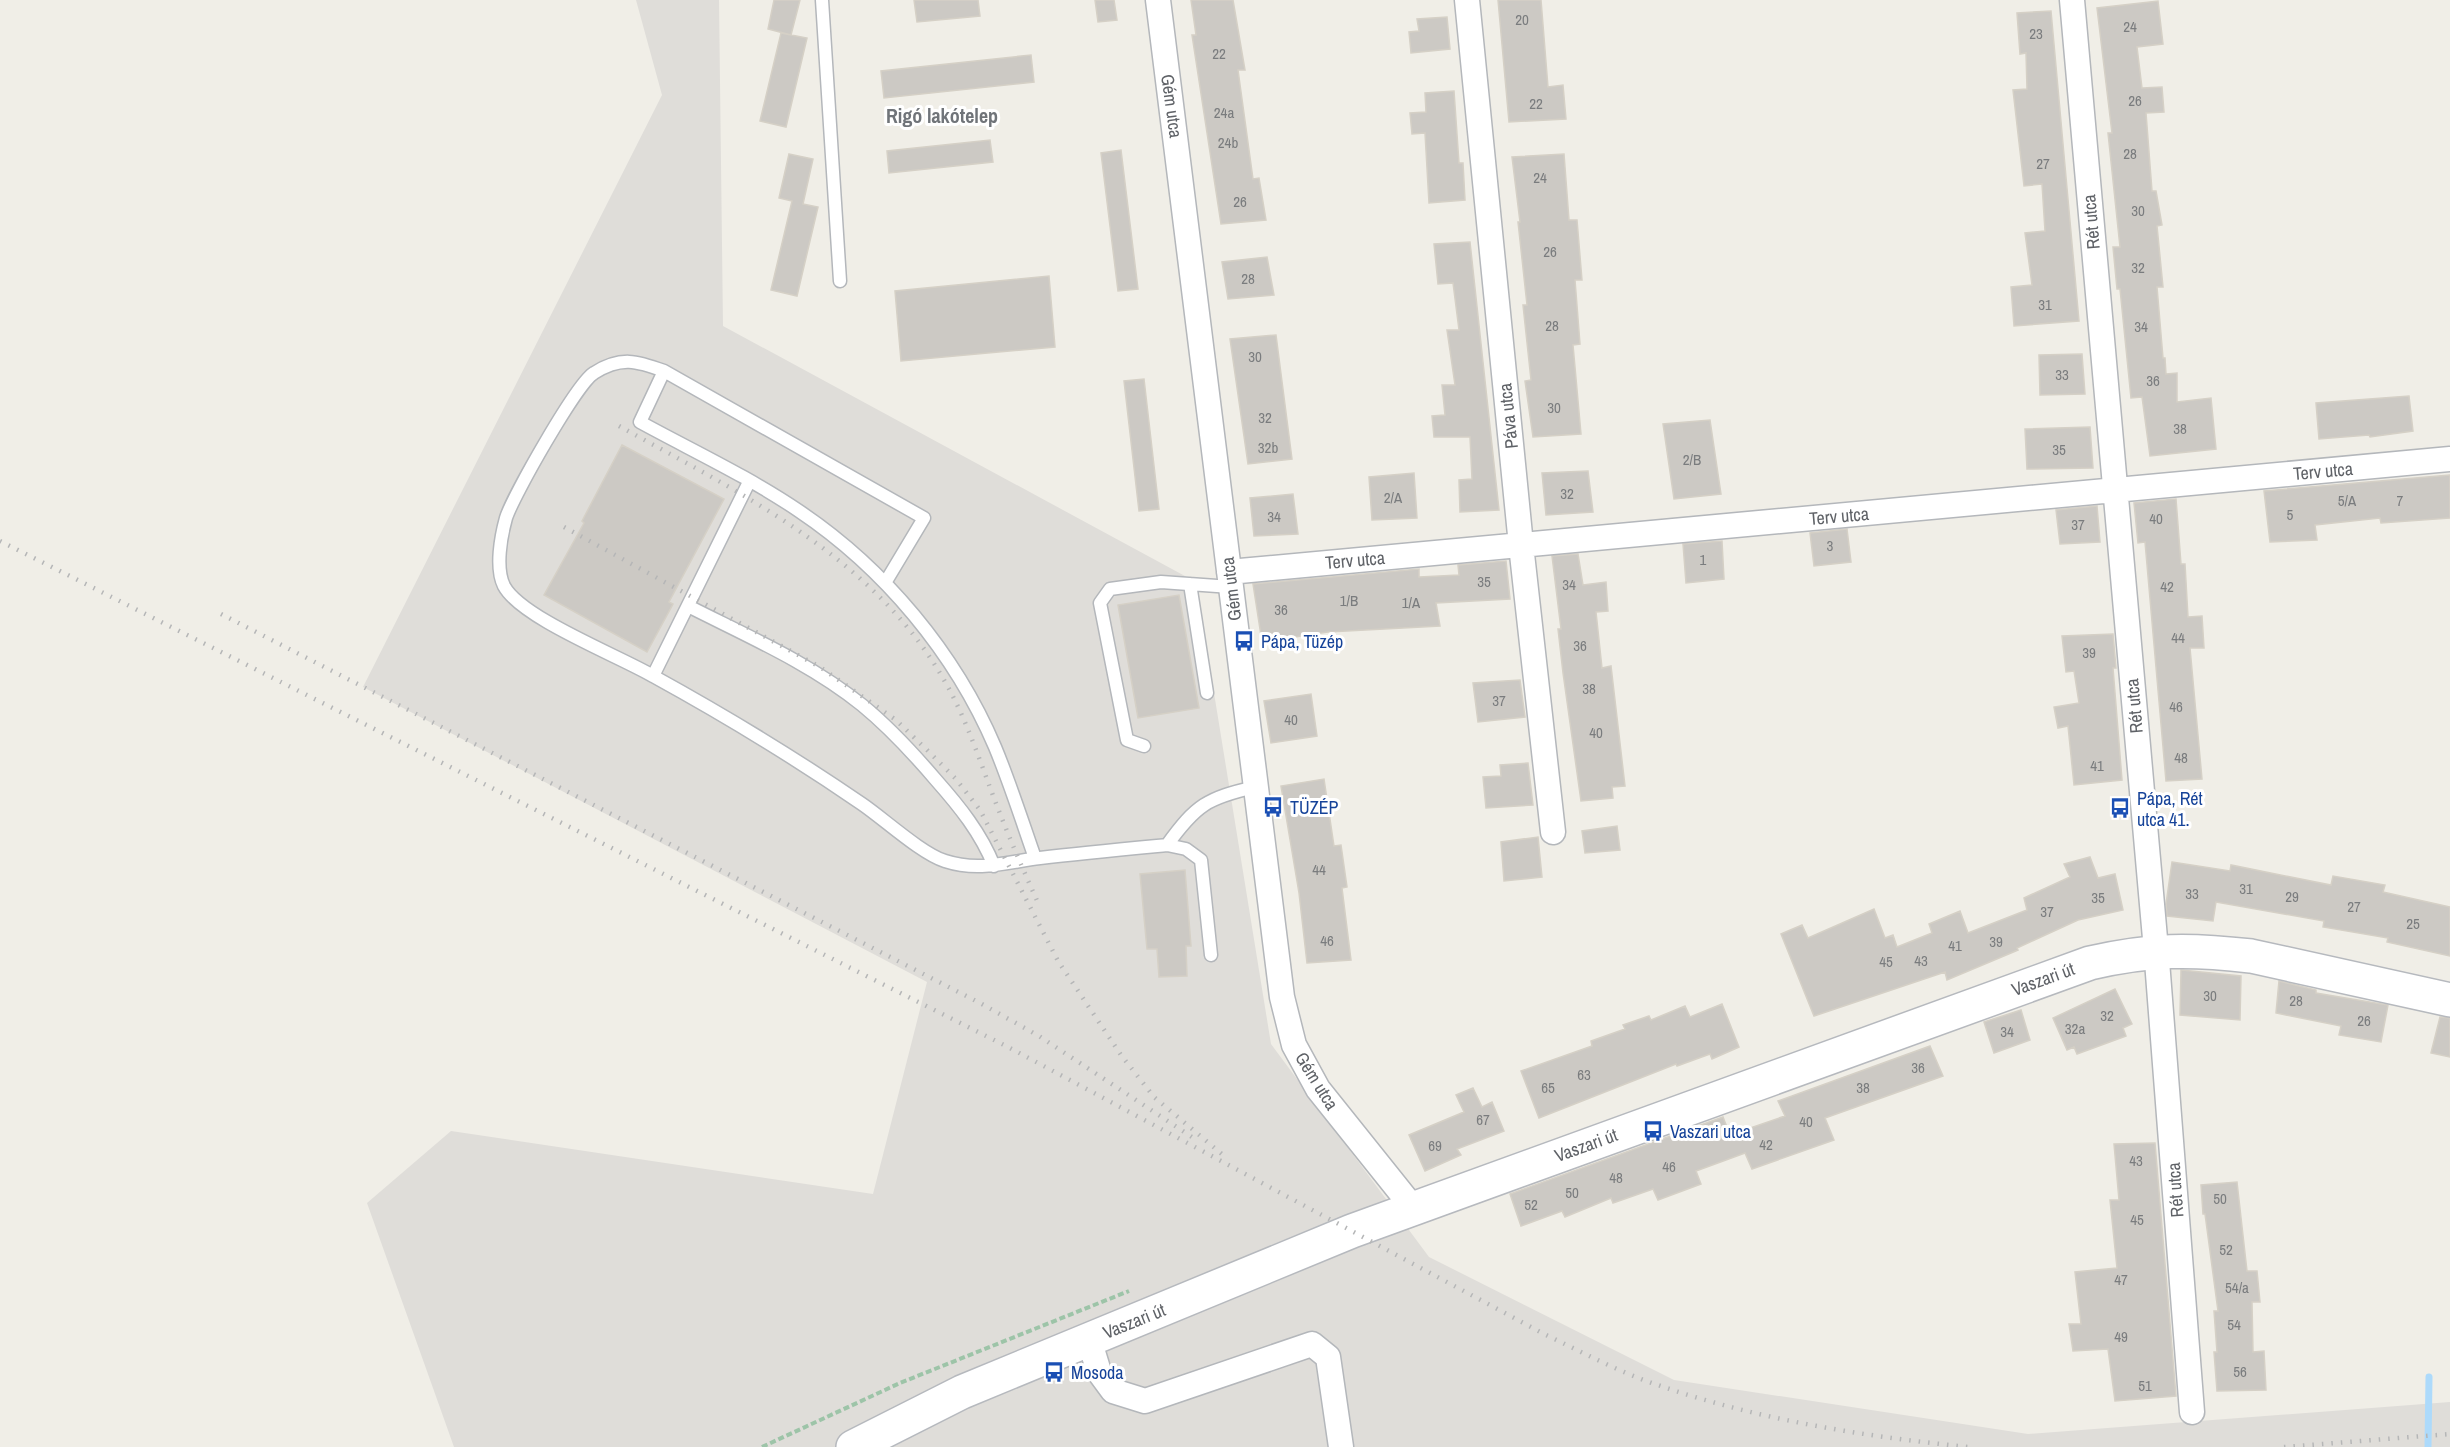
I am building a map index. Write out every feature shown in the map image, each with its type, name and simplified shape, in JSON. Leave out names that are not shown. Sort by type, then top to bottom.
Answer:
[{"type":"main road","name":"Vaszari út","points":[[853,1447],[962,1392],[1352,1231],[1721,1095],[2090,963],[2156,950],[2251,956],[2450,1000]]},
{"type":"street","name":"Gém utca","points":[[1158,0],[1282,997],[1294,1045],[1327,1102],[1414,1209]]},
{"type":"street","name":"Páva utca","points":[[1467,0],[1552,832]]},
{"type":"street","name":"Rét utca","points":[[2072,0],[2156,950],[2192,1412]]},
{"type":"street","name":"Terv utca","points":[[1230,580],[1521,545],[2450,459]]},
{"type":"street","points":[[1089,1339],[1099,1372],[1113,1391],[1145,1401],[1312,1344],[1328,1357],[1341,1447]]},
{"type":"lane","points":[[822,0],[840,281]]},
{"type":"lane","points":[[885,584],[924,518],[664,371],[635,360],[611,364],[591,374],[558,420],[507,516],[499,561],[504,586],[525,609],[653,676],[861,803],[933,855],[945,861],[981,867],[1035,858],[1167,845],[1186,849],[1201,860],[1211,955]]},
{"type":"lane","points":[[664,371],[640,422],[799,511],[859,558],[926,628],[959,677],[994,746],[1035,858]]},
{"type":"lane","points":[[653,676],[749,482]]},
{"type":"lane","points":[[1144,746],[1127,740],[1100,603],[1110,589],[1161,582],[1190,584],[1230,580]]},
{"type":"lane","points":[[1190,584],[1207,693]]},
{"type":"lane","points":[[688,606],[789,657],[861,704],[901,739],[957,804],[987,847],[994,866]]},
{"type":"lane","points":[[1167,845],[1184,821],[1212,800],[1255,787]]},
{"type":"shaded area","points":[[636,0],[719,0],[723,326],[1196,582],[1271,1044],[1429,1257],[1674,1380],[2028,1434],[2450,1402],[2450,1447],[454,1447],[367,1203],[451,1131],[873,1194],[927,982],[363,687],[662,95]]},
{"type":"building","points":[[774,0],[800,0],[791,35],[768,29]]},
{"type":"building","points":[[914,0],[978,0],[980,16],[917,22]]},
{"type":"building","points":[[1095,0],[1114,0],[1117,20],[1098,22]]},
{"type":"building","points":[[1191,0],[1233,0],[1245,70],[1238,70],[1253,179],[1259,178],[1266,220],[1221,224],[1192,35],[1196,35]]},
{"type":"building","points":[[1498,0],[1541,0],[1548,87],[1563,85],[1566,119],[1509,122]]},
{"type":"building","points":[[2158,1],[2163,44],[2137,47],[2142,88],[2162,87],[2164,112],[2146,113],[2152,191],[2156,191],[2162,225],[2157,226],[2163,287],[2157,287],[2163,358],[2165,358],[2166,374],[2177,373],[2177,402],[2211,398],[2216,449],[2150,456],[2142,397],[2131,398],[2120,289],[2117,289],[2113,247],[2120,247],[2108,133],[2112,133],[2097,8]]},
{"type":"building","points":[[2051,11],[2079,321],[2014,326],[2011,287],[2032,285],[2025,233],[2045,231],[2042,184],[2024,186],[2013,90],[2027,89],[2026,53],[2020,54],[2017,13]]},
{"type":"building","points":[[1447,17],[1450,49],[1411,53],[1409,32],[1419,31],[1417,19]]},
{"type":"building","points":[[781,33],[807,38],[786,127],[760,121]]},
{"type":"building","points":[[1031,55],[1034,82],[884,98],[881,71]]},
{"type":"building","points":[[1454,91],[1459,163],[1463,163],[1465,200],[1429,203],[1425,133],[1412,134],[1410,113],[1426,112],[1425,93]]},
{"type":"building","points":[[990,140],[993,162],[889,173],[887,151]]},
{"type":"building","points":[[1121,150],[1138,289],[1118,291],[1101,153]]},
{"type":"building","points":[[789,154],[813,159],[803,204],[818,207],[797,296],[771,290],[792,201],[779,198]]},
{"type":"building","points":[[1564,154],[1569,220],[1577,220],[1582,280],[1575,280],[1580,344],[1573,345],[1581,434],[1533,437],[1525,381],[1531,380],[1523,305],[1527,305],[1512,157]]},
{"type":"building","points":[[1470,242],[1499,510],[1460,512],[1459,480],[1472,479],[1470,437],[1434,437],[1432,416],[1445,415],[1442,385],[1455,385],[1447,330],[1459,330],[1453,283],[1438,284],[1434,244]]},
{"type":"building","points":[[1267,257],[1274,295],[1228,299],[1222,262]]},
{"type":"building","points":[[1049,276],[1055,347],[901,361],[895,291]]},
{"type":"building","points":[[1276,335],[1292,459],[1248,464],[1230,339]]},
{"type":"building","points":[[2082,354],[2085,394],[2040,395],[2039,355]]},
{"type":"building","points":[[1144,379],[1159,509],[1139,511],[1124,381]]},
{"type":"building","points":[[2409,396],[2413,431],[2370,437],[2369,435],[2319,439],[2316,403]]},
{"type":"building","points":[[1710,420],[1721,494],[1674,499],[1663,424]]},
{"type":"building","points":[[2090,427],[2093,468],[2027,469],[2025,429]]},
{"type":"building","points":[[622,445],[724,499],[669,602],[673,604],[647,652],[544,595],[584,523],[582,521]]},
{"type":"building","points":[[1588,471],[1593,512],[1546,515],[1542,473]]},
{"type":"building","points":[[1414,473],[1417,518],[1372,520],[1369,477]]},
{"type":"building","points":[[2450,475],[2450,518],[2381,523],[2380,518],[2315,525],[2317,540],[2270,542],[2264,491]]},
{"type":"building","points":[[1293,494],[1298,534],[1254,536],[1250,498]]},
{"type":"building","points":[[2176,499],[2181,564],[2185,564],[2188,617],[2202,616],[2204,648],[2190,648],[2202,779],[2166,781],[2145,542],[2138,543],[2134,503]]},
{"type":"building","points":[[2097,506],[2100,542],[2060,544],[2056,510]]},
{"type":"building","points":[[1847,529],[1851,562],[1814,566],[1810,533]]},
{"type":"building","points":[[1722,541],[1724,579],[1686,583],[1683,544]]},
{"type":"building","points":[[1578,554],[1583,585],[1606,582],[1608,611],[1596,612],[1602,668],[1611,666],[1625,786],[1612,787],[1613,798],[1581,801],[1563,673],[1558,629],[1561,629],[1552,556]]},
{"type":"building","points":[[1506,561],[1510,599],[1436,603],[1440,626],[1328,632],[1262,642],[1253,584],[1419,569],[1419,577],[1459,575],[1458,565]]},
{"type":"building","points":[[1179,595],[1199,708],[1138,718],[1118,605]]},
{"type":"building","points":[[2113,634],[2116,668],[2113,668],[2122,780],[2074,785],[2068,726],[2058,728],[2054,707],[2079,703],[2074,671],[2066,672],[2062,636]]},
{"type":"building","points":[[1520,680],[1525,717],[1478,722],[1473,683]]},
{"type":"building","points":[[1311,694],[1317,736],[1271,743],[1264,701]]},
{"type":"building","points":[[1528,763],[1533,805],[1486,808],[1483,777],[1501,776],[1500,765]]},
{"type":"building","points":[[1324,779],[1334,846],[1341,845],[1347,887],[1342,888],[1351,960],[1307,963],[1299,893],[1281,786]]},
{"type":"building","points":[[1617,826],[1620,850],[1585,853],[1582,831]]},
{"type":"building","points":[[1538,837],[1542,877],[1504,881],[1501,842]]},
{"type":"building","points":[[2090,857],[2098,878],[2115,874],[2123,910],[2078,920],[2017,948],[2018,950],[1947,980],[1945,972],[1814,1016],[1781,934],[1802,925],[1808,938],[1874,909],[1885,938],[1893,935],[1897,947],[1932,933],[1929,924],[1960,911],[1968,933],[2027,910],[2024,898],[2070,877],[2064,864]]},
{"type":"building","points":[[2172,862],[2230,871],[2231,865],[2331,885],[2333,876],[2385,885],[2383,892],[2450,907],[2450,956],[2387,942],[2388,938],[2323,927],[2324,921],[2216,902],[2213,921],[2167,916],[2166,904]]},
{"type":"building","points":[[1185,870],[1191,946],[1186,946],[1187,976],[1159,977],[1157,949],[1147,949],[1140,874]]},
{"type":"building","points":[[2181,970],[2241,976],[2240,1020],[2180,1015]]},
{"type":"building","points":[[2279,981],[2316,990],[2316,993],[2388,1005],[2381,1042],[2339,1035],[2341,1026],[2276,1013]]},
{"type":"building","points":[[2115,989],[2132,1024],[2123,1028],[2126,1036],[2077,1054],[2074,1047],[2067,1050],[2053,1018]]},
{"type":"building","points":[[1722,1004],[1739,1047],[1712,1059],[1710,1054],[1677,1066],[1676,1064],[1539,1118],[1521,1071],[1592,1046],[1591,1041],[1625,1029],[1623,1025],[1649,1016],[1651,1020],[1685,1006],[1690,1017]]},
{"type":"building","points":[[2021,1010],[2030,1040],[1994,1053],[1984,1022]]},
{"type":"building","points":[[2440,1017],[2450,1018],[2450,1057],[2431,1053]]},
{"type":"building","points":[[1930,1046],[1943,1076],[1825,1118],[1834,1140],[1752,1169],[1745,1153],[1696,1171],[1701,1184],[1658,1200],[1653,1189],[1613,1203],[1611,1198],[1565,1217],[1562,1211],[1521,1226],[1510,1194],[1723,1117],[1730,1135],[1785,1116],[1778,1101]]},
{"type":"building","points":[[1473,1088],[1482,1107],[1492,1102],[1504,1131],[1457,1149],[1461,1155],[1425,1171],[1409,1135],[1464,1112],[1456,1095]]},
{"type":"building","points":[[2155,1143],[2176,1396],[2115,1401],[2108,1349],[2073,1351],[2069,1324],[2081,1324],[2075,1272],[2117,1268],[2110,1200],[2119,1200],[2114,1144]]},
{"type":"building","points":[[2237,1182],[2247,1271],[2257,1271],[2260,1302],[2252,1302],[2253,1352],[2264,1351],[2266,1390],[2217,1391],[2214,1311],[2218,1311],[2205,1214],[2203,1214],[2201,1185]]},
{"type":"waterway","points":[[2428,1447],[2429,1377]]},
{"type":"railway","points":[[619,426],[710,476],[800,531],[880,597],[915,636],[944,680],[961,713],[1003,822],[1039,905]]},
{"type":"railway","points":[[564,527],[820,667],[896,720],[956,779],[980,810],[1058,961],[1121,1055],[1154,1097],[1223,1155]]},
{"type":"railway","points":[[0,541],[1010,1048],[1544,1334],[1611,1366],[1652,1383],[1729,1407],[1848,1431],[1968,1447]]},
{"type":"railway","points":[[221,614],[980,1003],[1039,1036],[1195,1139]]},
{"type":"railway","points":[[2284,1447],[2450,1434]]},
{"type":"place","name":"Pápa, Tüzép","points":[[1244,641]]},
{"type":"place","name":"TÜZÉP","points":[[1273,807]]},
{"type":"place","name":"Pápa, Rét utca 41.","points":[[2120,808]]},
{"type":"place","name":"Vaszari utca","points":[[1653,1131]]},
{"type":"place","name":"Mosoda","points":[[1054,1372]]},
{"type":"district","name":"Rigó lakótelep","points":[[942,115]]}]
